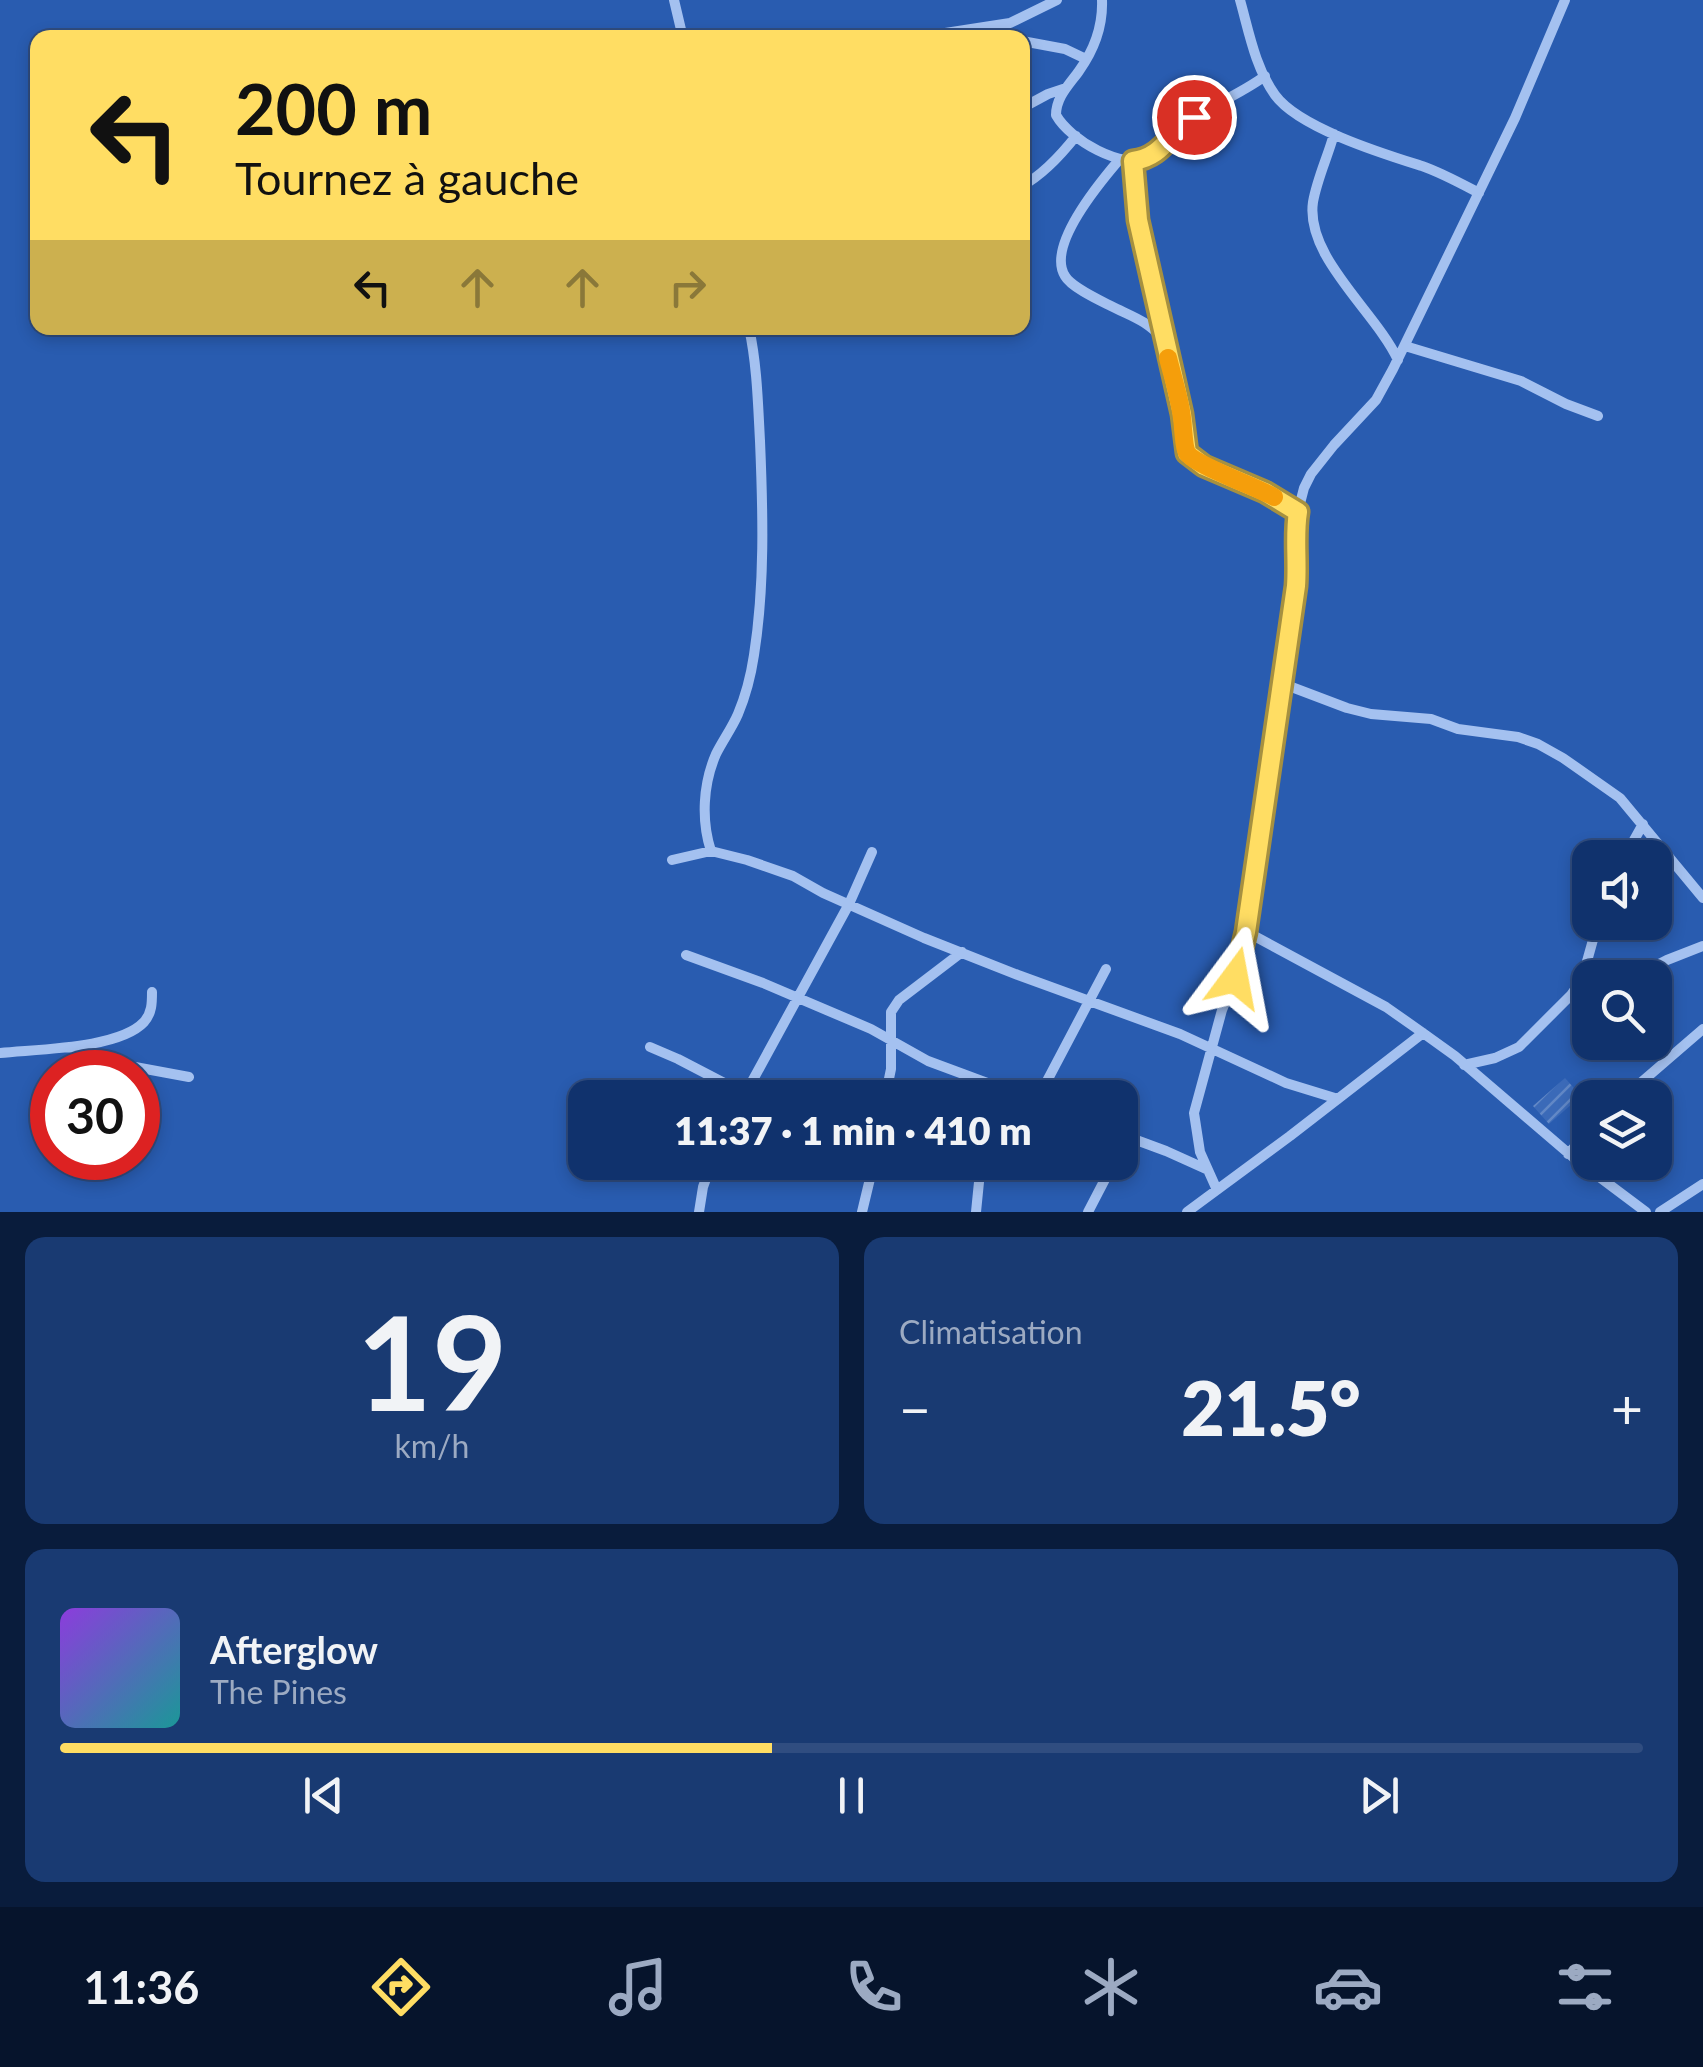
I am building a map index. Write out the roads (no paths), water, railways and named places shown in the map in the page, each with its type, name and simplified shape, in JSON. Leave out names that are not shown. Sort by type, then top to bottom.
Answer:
[{"type":"street","points":[[674,0],[681,30]]},
{"type":"street","points":[[964,30],[1010,23],[1057,0]]},
{"type":"street","points":[[1102,0],[1100,29],[1086,59],[1056,104],[1056,115],[1076,136],[1119,160],[1133,161],[1157,154],[1184,123],[1265,76]]},
{"type":"street","points":[[1240,0],[1248,35],[1273,93],[1281,102],[1334,134],[1479,192]]},
{"type":"street","points":[[1217,1190],[1206,1169],[1194,1118],[1246,932],[1296,586],[1295,537],[1304,488],[1334,445],[1376,400],[1398,360],[1515,118],[1565,0]]},
{"type":"street","points":[[1030,43],[1066,49],[1086,59]]},
{"type":"street","points":[[1030,104],[1066,88]]},
{"type":"street","points":[[1334,134],[1313,201],[1315,231],[1335,271],[1378,325],[1398,360]]},
{"type":"street","points":[[1030,181],[1076,136]]},
{"type":"street","points":[[1119,160],[1084,204],[1071,228],[1064,246],[1062,270],[1074,284],[1116,309],[1142,319],[1164,340]]},
{"type":"street","points":[[1133,161],[1138,220],[1182,414],[1186,449],[1190,457],[1204,466],[1265,492],[1298,512]]},
{"type":"street","points":[[711,851],[705,817],[707,786],[716,754],[744,698],[758,624],[761,465],[750,335]]},
{"type":"street","points":[[1404,346],[1521,381],[1598,416]]},
{"type":"street","points":[[1280,683],[1370,714],[1432,719],[1458,729],[1518,736],[1564,758],[1620,798],[1703,898]]},
{"type":"street","points":[[1634,840],[1643,824]]},
{"type":"street","points":[[672,860],[711,851],[793,876],[962,952],[1212,1048],[1286,1083],[1338,1100]]},
{"type":"street","points":[[755,1080],[849,904],[872,852]]},
{"type":"street","points":[[1246,932],[1386,1007],[1646,1212]]},
{"type":"street","points":[[1667,960],[1703,946]]},
{"type":"street","points":[[889,1080],[891,1012],[898,1000],[962,952]]},
{"type":"street","points":[[686,955],[797,998],[890,1039],[928,1061],[979,1080]]},
{"type":"street","points":[[1048,1080],[1106,969]]},
{"type":"street","points":[[0,1053],[68,1047],[137,1028],[149,1014],[152,992]]},
{"type":"street","points":[[1464,1065],[1519,1047],[1572,994]]},
{"type":"street","points":[[1644,1080],[1703,1029]]},
{"type":"street","points":[[1187,1212],[1423,1033]]},
{"type":"street","points":[[68,1047],[189,1077]]},
{"type":"street","points":[[650,1047],[715,1080]]},
{"type":"street","points":[[1138,1141],[1206,1169]]},
{"type":"street","points":[[1568,1154],[1572,1150]]},
{"type":"street","points":[[699,1212],[706,1180]]},
{"type":"street","points":[[862,1212],[870,1180]]},
{"type":"street","points":[[976,1212],[979,1180]]},
{"type":"street","points":[[1088,1212],[1105,1180]]},
{"type":"street","points":[[1660,1212],[1703,1184]]}]
